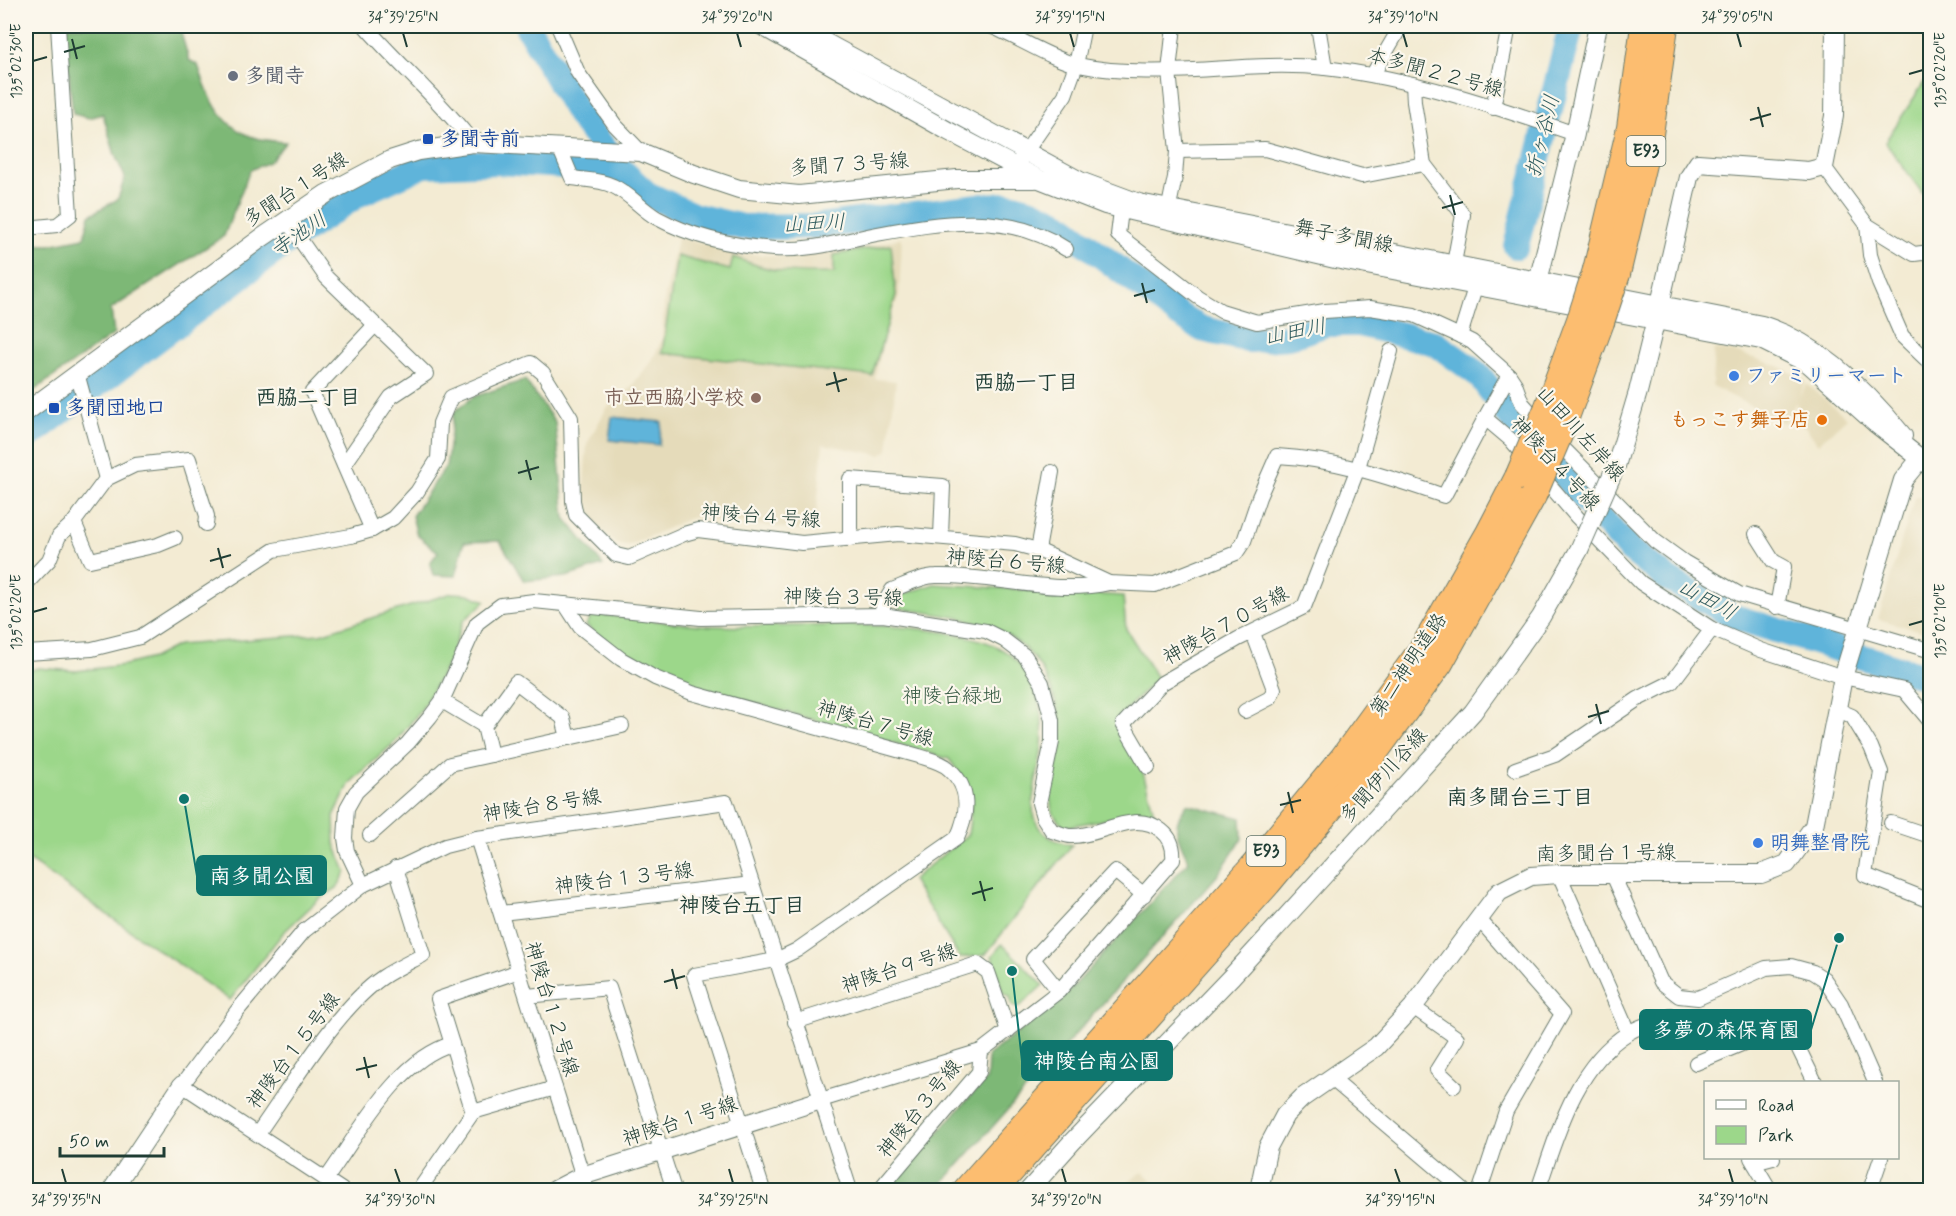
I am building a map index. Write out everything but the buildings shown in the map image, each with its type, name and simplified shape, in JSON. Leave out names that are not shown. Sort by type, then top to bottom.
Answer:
[{"type":"highway","name":"第二神明道路","points":[[1606,272],[1644,26]]},
{"type":"highway","name":"第二神明道路","points":[[994,1191],[1268,883],[1359,774],[1440,663],[1526,486],[1555,419],[1591,320],[1650,134],[1665,26]]},
{"type":"highway","name":"第二神明道路","points":[[966,1191],[1252,868],[1343,758],[1425,645],[1489,533],[1526,486]]},
{"type":"street","points":[[26,228],[57,225],[70,215],[58,26]]},
{"type":"street","points":[[365,26],[397,62],[447,108],[473,143]]},
{"type":"street","name":"多聞７３号線","points":[[558,26],[578,73],[634,152],[739,189],[799,195],[957,179],[1039,179]]},
{"type":"street","name":"舞子多聞線","points":[[762,26],[856,81],[1039,179],[1335,259],[1452,272],[1658,312],[1761,340],[1809,364],[1875,423],[1926,462]]},
{"type":"street","name":"舞子多聞線","points":[[795,26],[1122,203]]},
{"type":"street","name":"本多聞２２号線","points":[[990,26],[1076,65],[1154,73],[1293,65],[1373,74],[1532,119],[1575,134]]},
{"type":"street","points":[[1015,166],[1065,95],[1076,65],[1084,26]]},
{"type":"street","points":[[1167,215],[1175,177],[1177,151],[1169,71],[1174,26]]},
{"type":"street","points":[[1318,26],[1325,68]]},
{"type":"street","points":[[1373,74],[1401,26]]},
{"type":"street","points":[[1493,108],[1509,26]]},
{"type":"street","points":[[1536,288],[1575,134],[1598,26]]},
{"type":"street","points":[[1835,26],[1834,116],[1824,167],[1867,225],[1914,254],[1930,252]]},
{"type":"street","points":[[1413,84],[1424,164],[1463,215],[1452,272]]},
{"type":"street","name":"多聞台１号線","points":[[26,412],[81,389],[291,226],[326,194],[390,160],[418,151],[473,143],[565,160],[634,152]]},
{"type":"street","points":[[1177,151],[1265,149],[1362,176],[1424,164]]},
{"type":"street","points":[[565,160],[572,178],[612,185],[656,217],[686,232],[732,244],[792,250],[962,222],[992,223],[1025,229],[1049,238],[1066,249]]},
{"type":"street","name":"多聞伊川谷線","points":[[1029,1191],[1072,1142],[1240,967],[1473,712],[1540,617],[1579,550],[1616,466],[1638,392],[1689,177],[1698,163],[1809,171],[1824,167]]},
{"type":"street","name":"山田川左岸線","points":[[1122,203],[1118,236],[1198,297],[1221,311],[1257,322],[1325,311],[1370,308],[1413,315],[1472,342],[1509,375],[1522,403],[1574,460],[1655,541],[1684,562],[1739,594],[1930,649]]},
{"type":"street","points":[[1867,225],[1870,255],[1879,283],[1902,336],[1930,363]]},
{"type":"street","points":[[291,226],[326,278],[426,374],[391,397],[344,465]]},
{"type":"street","name":"舞子多聞線","points":[[1452,272],[1476,284],[1536,288]]},
{"type":"street","points":[[1460,336],[1476,284]]},
{"type":"street","points":[[372,530],[312,392],[375,326]]},
{"type":"street","name":"神陵台７０号線","points":[[1148,767],[1123,724],[1162,683],[1238,639],[1304,607],[1359,468],[1391,351]]},
{"type":"street","name":"神陵台４号線","points":[[26,653],[92,649],[140,637],[274,550],[351,536],[372,530],[393,518],[417,492],[438,459],[440,423],[451,397],[531,363],[543,373],[571,418],[573,501],[576,515],[615,555],[629,558],[698,530],[802,543],[898,534],[941,536],[1015,544],[1038,550],[1109,583],[1155,585],[1236,553],[1244,541],[1259,497],[1277,456],[1311,458],[1359,468],[1444,496],[1485,418],[1511,440],[1577,517],[1641,583],[1712,628],[1761,650],[1843,677],[1904,690],[1930,721]]},
{"type":"street","points":[[1485,418],[1509,375]]},
{"type":"street","points":[[81,389],[106,479]]},
{"type":"street","points":[[26,584],[49,560],[59,536],[74,522],[106,479],[135,465],[189,459],[207,516],[206,524]]},
{"type":"street","name":"南多聞台１号線","points":[[1259,1191],[1268,1147],[1285,1115],[1302,1098],[1376,1047],[1413,1007],[1499,892],[1531,876],[1761,874],[1787,864],[1802,847],[1814,826],[1843,677],[1903,480],[1926,462]]},
{"type":"street","points":[[1038,550],[1052,472]]},
{"type":"street","points":[[849,539],[850,479],[943,486],[941,536]]},
{"type":"street","points":[[74,522],[90,560],[158,545],[175,538]]},
{"type":"street","points":[[1756,534],[1773,561],[1784,567],[1778,607]]},
{"type":"street","name":"神陵台６号線","points":[[883,615],[884,605],[892,590],[934,575],[1059,587],[1092,587],[1109,583]]},
{"type":"street","name":"神陵台３号線","points":[[363,885],[347,851],[344,826],[347,808],[356,792],[408,743],[442,700],[477,623],[501,605],[534,601],[701,618],[883,615],[986,631],[1004,640],[1024,656],[1042,683],[1052,720],[1052,742],[1039,803],[1043,817],[1052,831],[1071,836],[1127,822],[1154,824],[1167,835],[1174,851],[1173,860],[1059,991],[981,1051],[979,1072],[879,1191]]},
{"type":"street","name":"神陵台７号線","points":[[565,604],[580,627],[621,658],[655,678],[692,693],[919,756],[948,767],[959,780],[967,807],[957,838],[797,950],[776,960],[694,975],[742,1125]]},
{"type":"street","points":[[1515,769],[1555,755],[1638,699],[1672,682],[1712,628]]},
{"type":"street","points":[[1245,711],[1270,698],[1274,689],[1253,633]]},
{"type":"street","points":[[484,726],[516,682],[563,718],[568,738]]},
{"type":"street","points":[[442,700],[484,726],[491,755]]},
{"type":"street","points":[[1838,710],[1852,716],[1871,747],[1881,772],[1865,875],[1930,901]]},
{"type":"street","points":[[370,835],[450,764],[622,726]]},
{"type":"street","name":"神陵台８号線","points":[[112,1191],[182,1085],[237,1011],[292,944],[328,910],[363,885],[445,846],[477,838],[726,802],[850,1191]]},
{"type":"street","points":[[1891,823],[1930,836]]},
{"type":"street","name":"神陵台１２号線","points":[[477,838],[585,1184]]},
{"type":"street","name":"神陵台１５号線","points":[[258,1133],[338,1022],[359,997],[382,978],[423,954],[396,868]]},
{"type":"street","points":[[1059,991],[1033,959],[1115,871],[1144,895]]},
{"type":"street","points":[[1559,874],[1628,1032]]},
{"type":"street","points":[[1613,875],[1661,982],[1679,996],[1698,998],[1766,968],[1791,966],[1813,972],[1824,979],[1841,1004],[1874,1081]]},
{"type":"street","name":"神陵台１３号線","points":[[501,913],[752,884]]},
{"type":"street","points":[[1478,918],[1562,1014],[1506,1111],[1480,1191]]},
{"type":"street","name":"神陵台９号線","points":[[795,1022],[977,964],[988,972],[1008,1031]]},
{"type":"street","points":[[473,1112],[438,999],[519,971]]},
{"type":"street","points":[[527,996],[609,988],[674,1191]]},
{"type":"street","points":[[1413,1007],[1457,1038],[1437,1070],[1454,1086]]},
{"type":"street","points":[[1538,1191],[1561,1121],[1583,1080],[1599,1058],[1628,1032],[1671,1016]]},
{"type":"street","points":[[1696,1062],[1787,1025],[1805,1057],[1814,1081]]},
{"type":"street","points":[[326,1179],[393,1085],[435,1048],[452,1044]]},
{"type":"street","points":[[821,1100],[981,1051]]},
{"type":"street","points":[[1332,1079],[1463,1191]]},
{"type":"street","points":[[182,1085],[258,1133],[342,1191]]},
{"type":"street","points":[[419,1191],[473,1112],[555,1088]]},
{"type":"street","name":"神陵台１号線","points":[[555,1191],[585,1184],[662,1151],[821,1100]]},
{"type":"street","points":[[742,1125],[763,1191]]},
{"type":"street","points":[[1870,1191],[1881,1159]]},
{"type":"street","points":[[1753,1160],[1770,1191]]},
{"type":"shaded area","name":"市立西脇小学校","points":[[902,237],[899,296],[887,322],[875,379],[896,381],[888,450],[881,455],[823,444],[815,528],[800,530],[693,517],[630,545],[616,544],[582,510],[587,444],[606,409],[631,387],[652,360],[662,339],[664,301],[677,239],[682,238],[734,253],[786,257],[869,247]]},
{"type":"shaded area","points":[[1714,349],[1738,353],[1781,367],[1806,381],[1799,396],[1807,384],[1847,418],[1818,444],[1798,417],[1796,402],[1784,423],[1712,386]]},
{"type":"shaded area","points":[[1915,496],[1930,497],[1930,633],[1878,619]]},
{"type":"shaded area","points":[[1143,1172],[1162,1190],[1114,1190]]},
{"type":"green space","points":[[64,26],[179,26],[189,60],[198,65],[211,98],[223,117],[241,132],[253,137],[286,142],[269,162],[250,170],[224,236],[111,309],[114,334],[26,396],[26,244],[49,245],[84,238],[90,215],[118,199],[125,177],[115,155],[103,114],[89,118],[73,114]]},
{"type":"green space","points":[[1925,81],[1930,81],[1930,194],[1926,198],[1885,142]]},
{"type":"green space","points":[[891,245],[896,295],[872,376],[662,353],[677,256],[730,270],[733,257],[783,271],[834,273],[834,255]]},
{"type":"green space","points":[[525,380],[555,422],[565,518],[603,565],[566,577],[524,581],[500,541],[464,542],[456,576],[433,575],[430,563],[438,552],[417,535],[412,516],[446,466],[454,412],[473,397]]},
{"type":"green space","points":[[934,584],[1123,596],[1126,629],[1157,678],[1114,722],[1143,772],[1155,817],[1130,815],[1064,827],[1056,818],[1050,799],[1062,740],[1061,727],[1054,697],[1043,672],[1029,653],[1012,638],[993,628],[949,616],[899,608],[893,598]]},
{"type":"green space","points":[[452,593],[468,594],[486,601],[463,621],[447,665],[421,710],[396,741],[350,783],[334,816],[335,844],[346,872],[337,888],[319,899],[283,933],[230,1000],[26,858],[26,672],[38,668],[76,671],[125,665],[153,658],[178,645],[320,634]]},
{"type":"green space","name":"神陵台緑地","points":[[593,614],[716,626],[857,625],[914,628],[987,642],[1010,655],[1019,664],[1032,685],[1040,709],[1043,734],[1034,792],[1035,820],[1041,831],[1053,839],[1072,845],[985,955],[960,958],[912,880],[968,834],[971,811],[969,794],[963,779],[949,759],[693,685],[620,653],[586,625]]},
{"type":"green space","points":[[1187,804],[1241,818],[1242,839],[1217,876],[936,1190],[886,1190],[987,1078],[988,1055],[1060,1001],[1189,861],[1177,832],[1178,819]]},
{"type":"green space","points":[[1002,944],[1043,985],[1018,1008],[1012,1006],[1010,996],[1003,993],[992,956]]},
{"type":"water","points":[[612,417],[662,422],[659,445],[609,440]]},
{"type":"waterway","name":"山田川","points":[[527,26],[580,117],[620,169],[647,194],[695,216],[742,227],[819,226],[978,206],[1010,205],[1032,211],[1060,224],[1176,313],[1202,329],[1250,340],[1288,337],[1326,324],[1359,324],[1435,343],[1479,375],[1511,418],[1629,549],[1668,579],[1734,617],[1930,678]]},
{"type":"waterway","name":"折ヶ谷川","points":[[1516,246],[1571,26]]},
{"type":"waterway","name":"寺池川","points":[[26,438],[283,245],[359,194],[424,165],[498,162],[620,169]]},
{"type":"place","name":"多聞寺","points":[[233,76]]},
{"type":"place","name":"多聞寺前","points":[[428,139]]},
{"type":"place","name":"ファミリーマート","points":[[1734,376]]},
{"type":"place","name":"市立西脇小学校","points":[[756,398]]},
{"type":"place","name":"多聞団地口","points":[[54,408]]},
{"type":"place","name":"もっこす舞子店","points":[[1822,420]]},
{"type":"place","name":"南多聞公園","points":[[184,799]]},
{"type":"place","name":"明舞整骨院","points":[[1758,843]]},
{"type":"place","name":"多夢の森保育園","points":[[1839,938]]},
{"type":"place","name":"神陵台南公園","points":[[1012,971]]},
{"type":"district","name":"西脇一丁目","points":[[1026,383]]},
{"type":"district","name":"西脇二丁目","points":[[308,398]]},
{"type":"district","name":"南多聞台三丁目","points":[[1520,798]]},
{"type":"district","name":"神陵台五丁目","points":[[742,906]]}]
